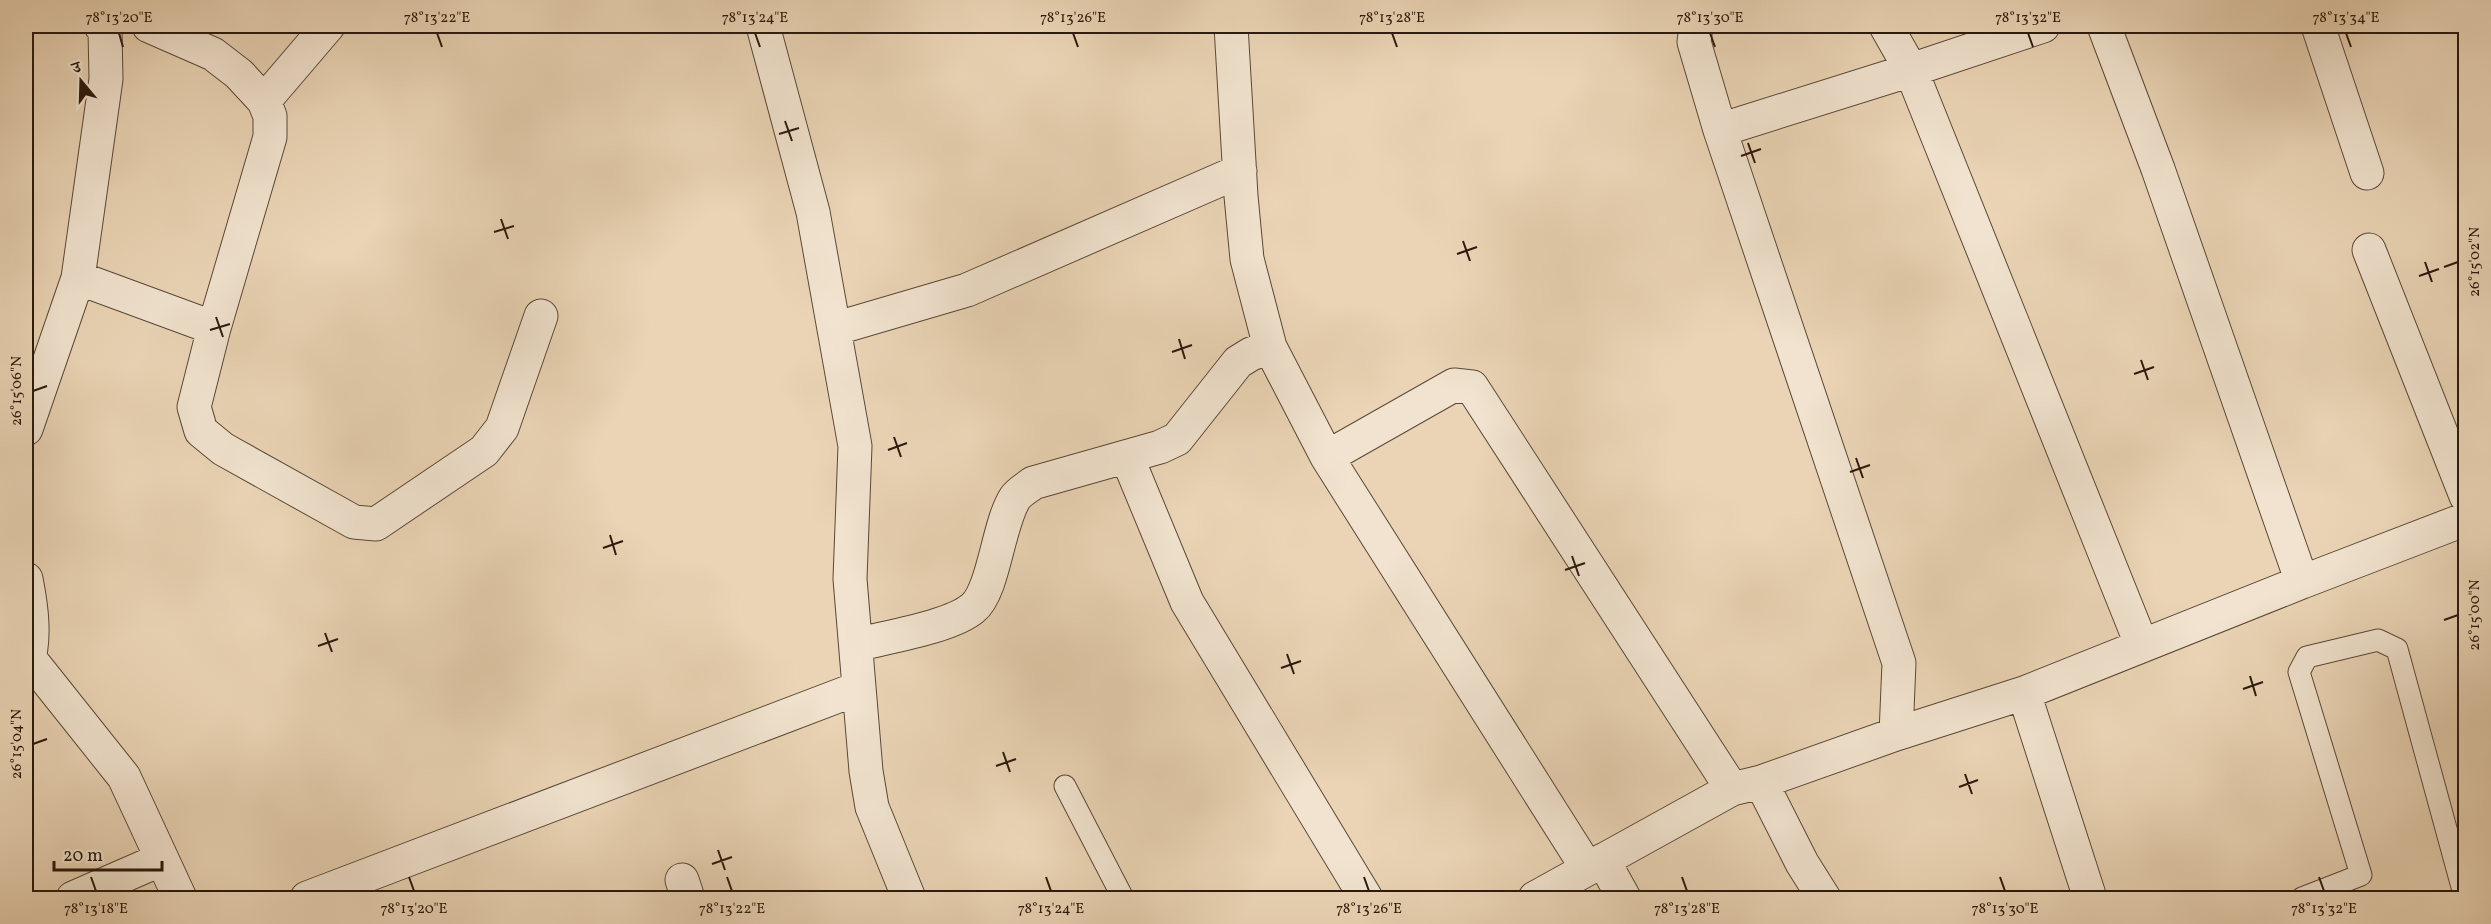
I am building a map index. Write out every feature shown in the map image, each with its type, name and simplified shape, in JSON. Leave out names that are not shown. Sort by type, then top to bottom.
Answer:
[{"type":"street","points":[[26,429],[78,278],[106,79],[105,30],[101,26]]},
{"type":"street","points":[[149,26],[213,54],[239,74],[264,100],[270,116],[270,138],[214,328],[194,407],[201,430],[223,449],[354,522],[376,524],[484,451],[502,428],[541,316]]},
{"type":"street","points":[[264,100],[328,26]]},
{"type":"street","points":[[763,26],[813,212],[855,446],[850,579],[866,771],[872,807],[909,898]]},
{"type":"street","points":[[1231,26],[1247,259],[1270,347],[1327,457],[1595,864],[1624,898]]},
{"type":"street","points":[[1696,26],[1694,42],[1720,130],[1899,663],[1896,734]]},
{"type":"street","points":[[1886,26],[1911,70],[2142,646]]},
{"type":"street","points":[[1720,130],[2043,26]]},
{"type":"street","points":[[2104,26],[2158,169],[2302,582]]},
{"type":"street","points":[[2318,26],[2367,173]]},
{"type":"street","points":[[834,329],[967,290],[1240,171]]},
{"type":"street","points":[[2369,250],[2466,496]]},
{"type":"street","points":[[78,278],[214,328]]},
{"type":"street","points":[[856,645],[954,620],[975,608],[985,590],[1007,514],[1016,496],[1033,483],[1160,447],[1177,439],[1238,362],[1270,347]]},
{"type":"street","points":[[1327,457],[1454,385],[1472,387],[1824,898]]},
{"type":"street","points":[[1127,457],[1187,602],[1366,898]]},
{"type":"street","points":[[1535,898],[1595,864],[1746,786],[2024,693],[2466,519]]},
{"type":"street","points":[[26,579],[32,609],[28,664],[124,777],[180,898]]},
{"type":"street","points":[[306,898],[859,688]]},
{"type":"street","points":[[2024,693],[2090,898]]},
{"type":"street","points":[[73,898],[162,859]]},
{"type":"lane","points":[[2302,898],[2361,875],[2299,672],[2307,657],[2378,640],[2397,649],[2450,852],[2465,898]]},
{"type":"lane","points":[[1065,786],[1123,898]]}]
